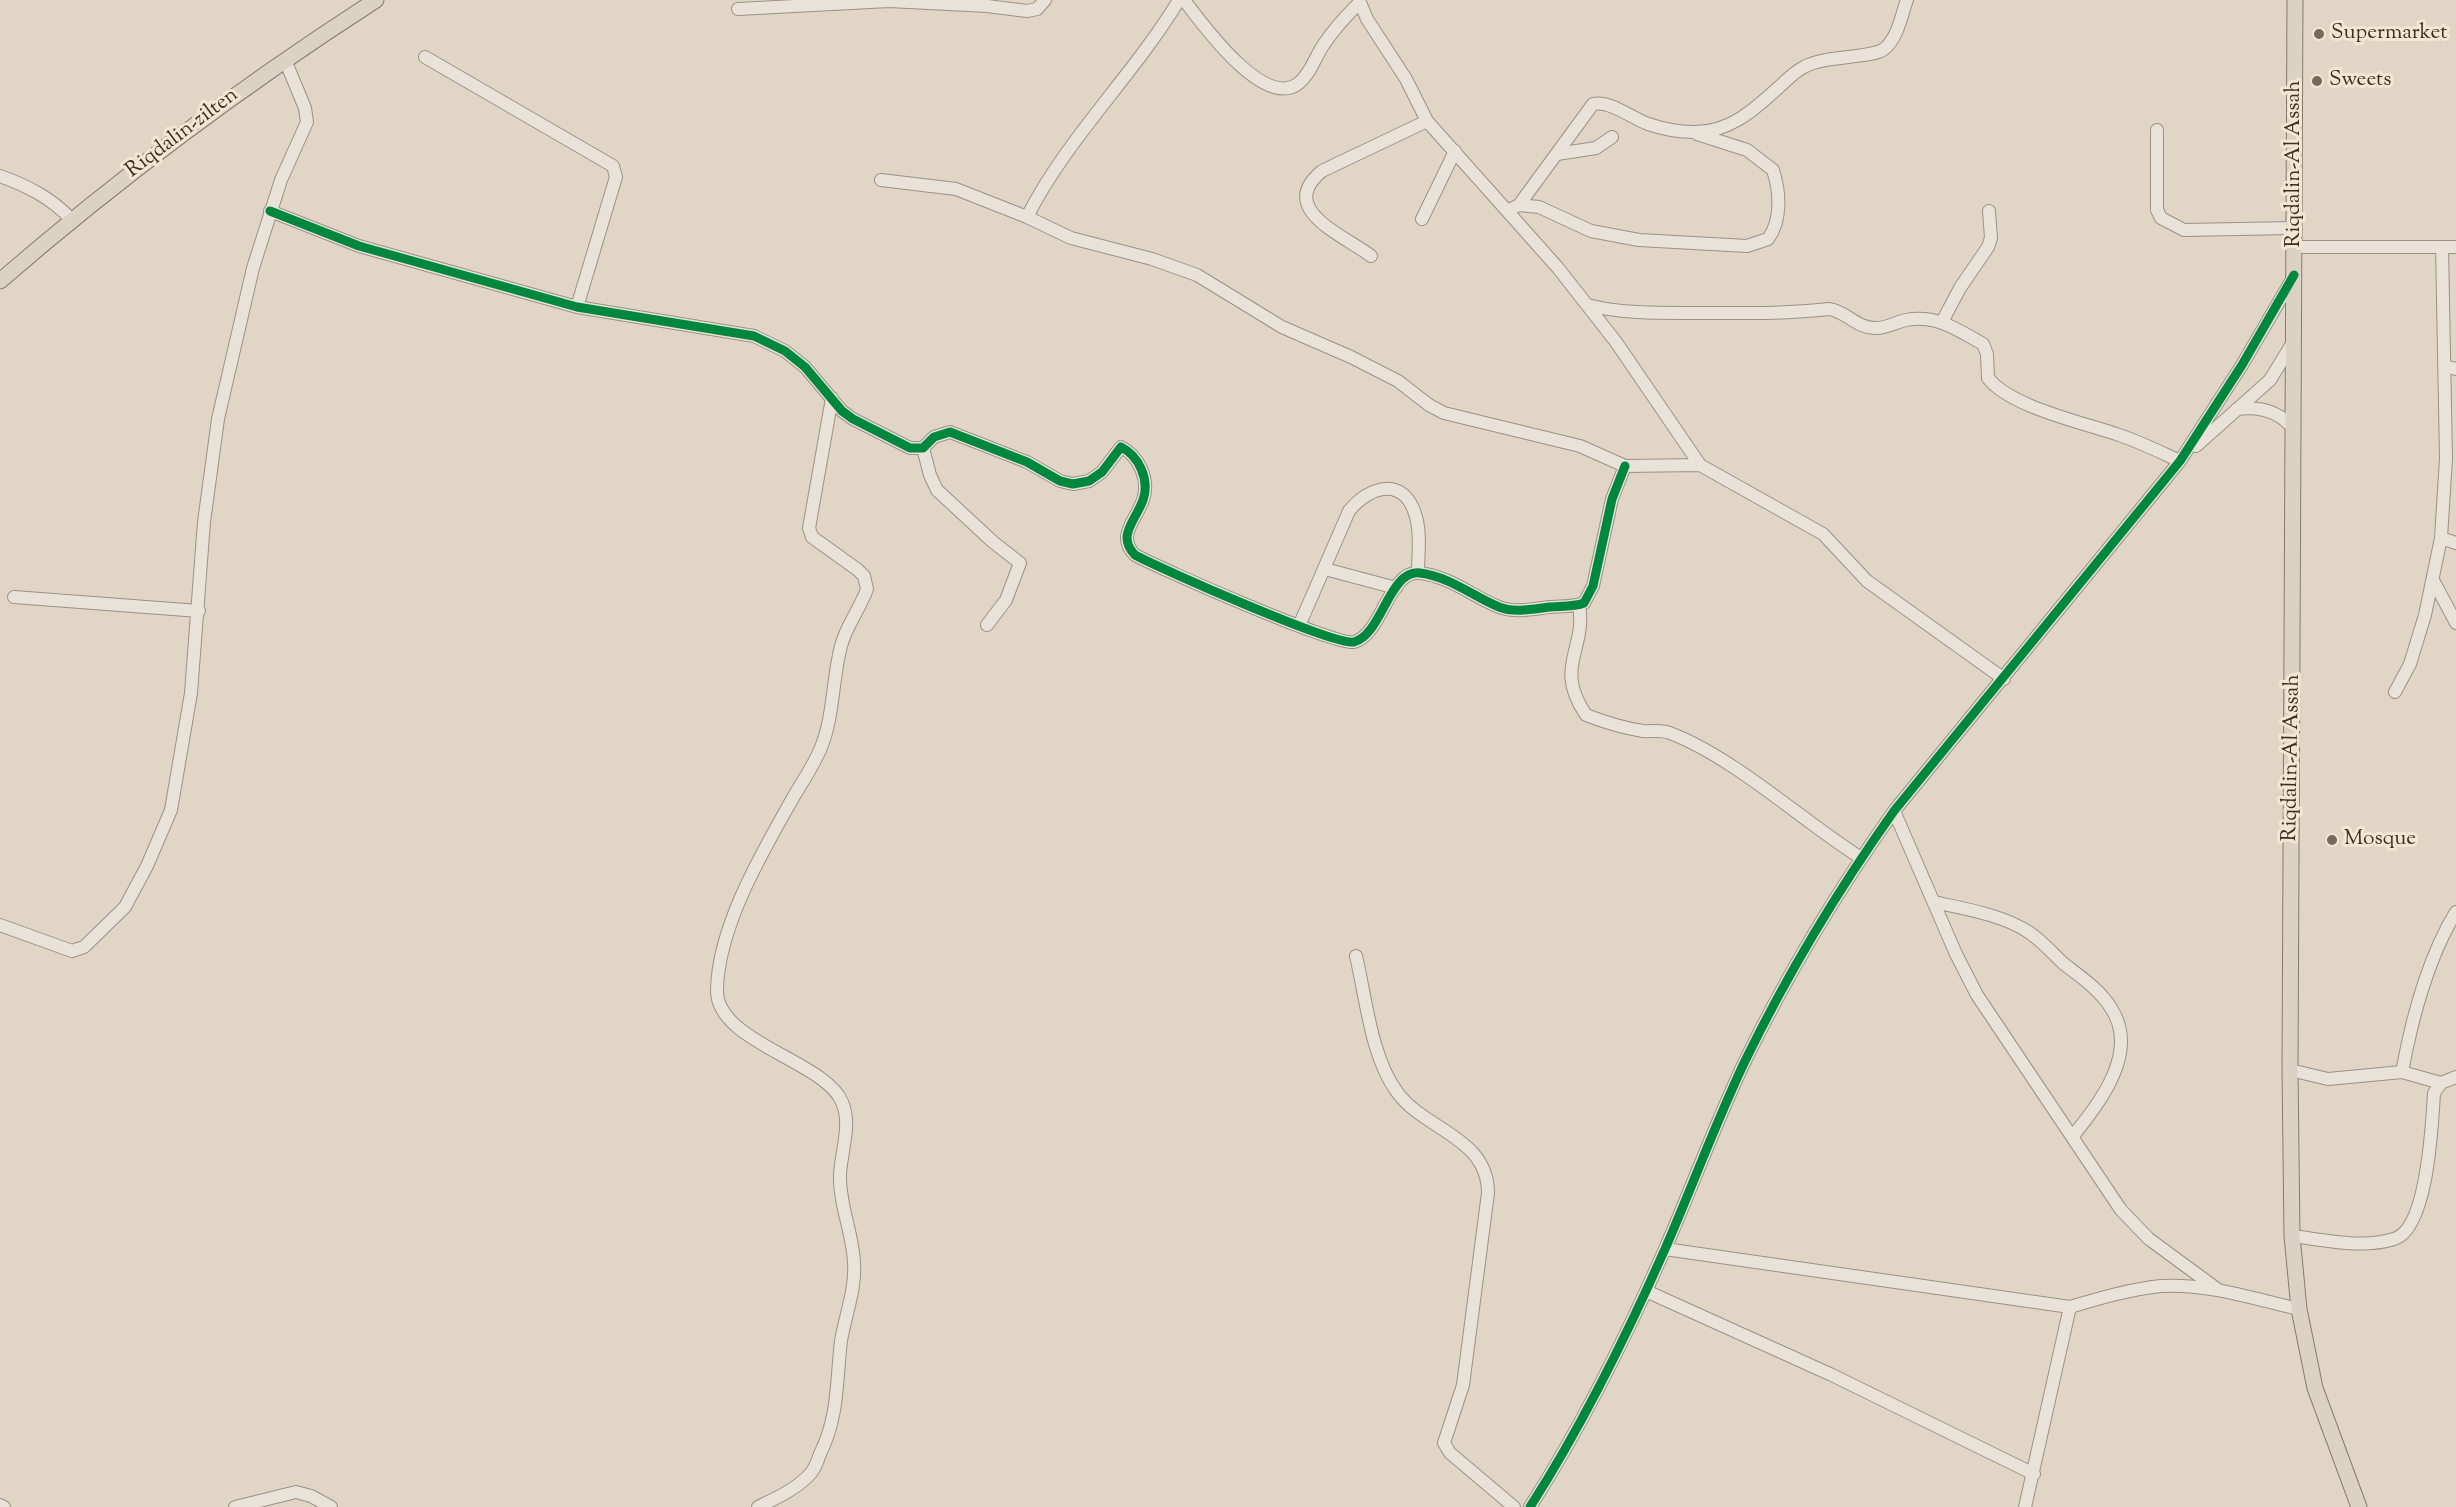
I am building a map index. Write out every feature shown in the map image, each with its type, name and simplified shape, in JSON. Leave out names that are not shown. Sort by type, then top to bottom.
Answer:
[{"type":"main road","name":"Riqdalin-zilten","points":[[0,281],[71,219],[162,149],[285,60],[376,0]]},
{"type":"main road","name":"Riqdalin-Al Assah","points":[[2295,0],[2290,1070],[2292,1236],[2299,1309],[2315,1388],[2359,1507]]},
{"type":"street","points":[[738,9],[889,1],[987,6],[1027,11],[1037,9],[1046,0]]},
{"type":"street","points":[[1027,217],[1064,157],[1135,66],[1179,0]]},
{"type":"street","points":[[1184,0],[1239,66],[1262,80],[1281,87],[1294,86],[1301,82],[1323,45],[1359,1],[1367,19],[1406,79],[1427,121],[1514,208],[1587,305],[1700,465],[1823,534],[1867,581],[2004,679]]},
{"type":"street","points":[[1514,208],[1593,104],[1600,102],[1648,124],[1674,132],[1695,133],[1728,126],[1746,116],[1807,65],[1885,49],[1896,34],[1906,0]]},
{"type":"street","points":[[425,57],[613,166],[616,177],[577,307]]},
{"type":"street","points":[[0,925],[72,951],[84,947],[125,908],[147,866],[171,810],[191,693],[204,522],[218,419],[253,268],[270,211],[308,122],[305,108],[285,60]]},
{"type":"street","points":[[1371,256],[1320,223],[1308,207],[1310,184],[1330,167],[1427,121]]},
{"type":"street","points":[[2157,130],[2157,210],[2161,218],[2184,230],[2293,228]]},
{"type":"street","points":[[1514,208],[1539,207],[1591,231],[1639,240],[1747,246],[1768,239],[1778,219],[1778,195],[1773,170],[1748,150],[1695,133]]},
{"type":"street","points":[[1557,154],[1596,148],[1612,137]]},
{"type":"street","points":[[1422,219],[1455,151]]},
{"type":"street","points":[[0,176],[39,193],[58,205],[71,219]]},
{"type":"street","points":[[881,180],[956,189],[1027,217],[1071,238],[1152,259],[1197,275],[1282,327],[1351,357],[1398,381],[1444,413],[1580,446],[1625,466],[1700,465]]},
{"type":"street","points":[[270,211],[359,246],[577,307],[754,336],[794,358],[814,375],[842,411],[910,448],[923,447],[934,437],[950,432],[1027,462],[1060,481],[1073,484],[1089,481],[1102,472],[1121,447],[1128,450],[1141,466],[1145,487],[1143,500],[1128,527],[1128,548],[1146,561],[1299,626],[1327,637],[1353,642],[1364,637],[1396,588],[1411,574],[1418,573],[1446,579],[1500,608],[1513,610],[1578,605],[1590,596],[1612,499],[1625,466]]},
{"type":"street","points":[[1942,322],[1955,296],[1988,247],[1991,238],[1989,211]]},
{"type":"street","points":[[2394,692],[2410,664],[2433,580],[2451,459],[2450,367],[2442,247]]},
{"type":"street","points":[[2295,248],[2456,247]]},
{"type":"street","points":[[1530,1507],[1550,1476],[1646,1291],[1744,1063],[1807,944],[1861,858],[1894,811],[2180,461],[2242,365],[2294,275]]},
{"type":"street","points":[[1587,305],[1610,311],[1639,313],[1748,313],[1828,309],[1836,310],[1859,326],[1876,329],[1918,318],[1942,322],[1983,344],[1988,354],[1988,378],[2003,392],[2073,422],[2121,435],[2180,461]]},
{"type":"street","points":[[2180,461],[2277,371],[2295,338]]},
{"type":"street","points":[[758,1507],[792,1489],[812,1472],[825,1445],[837,1404],[841,1341],[854,1278],[852,1242],[839,1177],[846,1130],[843,1103],[838,1094],[811,1074],[730,1023],[720,1009],[716,994],[722,954],[734,918],[767,845],[821,749],[828,725],[842,640],[867,589],[864,576],[812,537],[809,528],[832,398]]},
{"type":"street","points":[[2236,410],[2250,407],[2267,410],[2288,421],[2294,430]]},
{"type":"street","points":[[923,447],[930,475],[937,490],[993,542],[1020,563],[1006,600],[987,625]]},
{"type":"street","points":[[1299,626],[1349,512],[1368,493],[1389,489],[1404,496],[1416,515],[1418,573]]},
{"type":"street","points":[[2441,538],[2456,543]]},
{"type":"street","points":[[1325,569],[1396,588]]},
{"type":"street","points":[[2433,580],[2456,623]]},
{"type":"street","points":[[14,597],[199,611]]},
{"type":"street","points":[[1578,605],[1581,620],[1572,656],[1571,674],[1573,691],[1586,715],[1608,723],[1645,731],[1669,732],[1758,784],[1819,832],[1861,858]]},
{"type":"street","points":[[1894,811],[1956,954],[1977,995],[2121,1210],[2137,1228],[2218,1290]]},
{"type":"street","points":[[1934,902],[1974,912],[2029,932],[2091,985],[2112,1008],[2120,1030],[2120,1052],[2114,1076],[2095,1108],[2073,1136]]},
{"type":"street","points":[[2402,1072],[2410,1029],[2437,951],[2456,912]]},
{"type":"street","points":[[1356,956],[1380,1058],[1397,1093],[1474,1152],[1485,1173],[1488,1193],[1463,1385],[1444,1443],[1450,1453],[1514,1507]]},
{"type":"street","points":[[2290,1070],[2328,1079],[2402,1072],[2441,1083]]},
{"type":"street","points":[[2292,1236],[2368,1243],[2396,1239],[2408,1231],[2419,1202],[2426,1172],[2434,1093],[2441,1083],[2456,1077]]},
{"type":"street","points":[[1665,1249],[2070,1307],[2100,1298],[2162,1286],[2218,1290],[2299,1309]]},
{"type":"street","points":[[1646,1291],[1832,1375],[2034,1474]]},
{"type":"street","points":[[2025,1507],[2070,1307]]},
{"type":"street","points":[[235,1507],[296,1492],[311,1496],[331,1507]]},
{"type":"cycle path","points":[[270,211],[359,246],[577,307],[754,336],[785,351],[805,367],[842,411],[853,419],[910,448],[923,448],[934,437],[950,432],[1027,462],[1060,481],[1073,484],[1089,481],[1102,472],[1121,447],[1138,462],[1144,477],[1143,500],[1127,535],[1127,541],[1135,555],[1283,620],[1340,640],[1354,642],[1364,637],[1401,581],[1409,575],[1420,573],[1442,578],[1489,603],[1511,610],[1584,603],[1593,586],[1612,499],[1625,466]]},
{"type":"cycle path","points":[[1530,1507],[1568,1445],[1635,1315],[1745,1061],[1796,964],[1853,871],[1894,811],[2180,461],[2242,365],[2294,275]]},
{"type":"place","name":"Supermarket","points":[[2319,34]]},
{"type":"place","name":"Sweets","points":[[2317,81]]},
{"type":"place","name":"Mosque","points":[[2332,840]]}]
